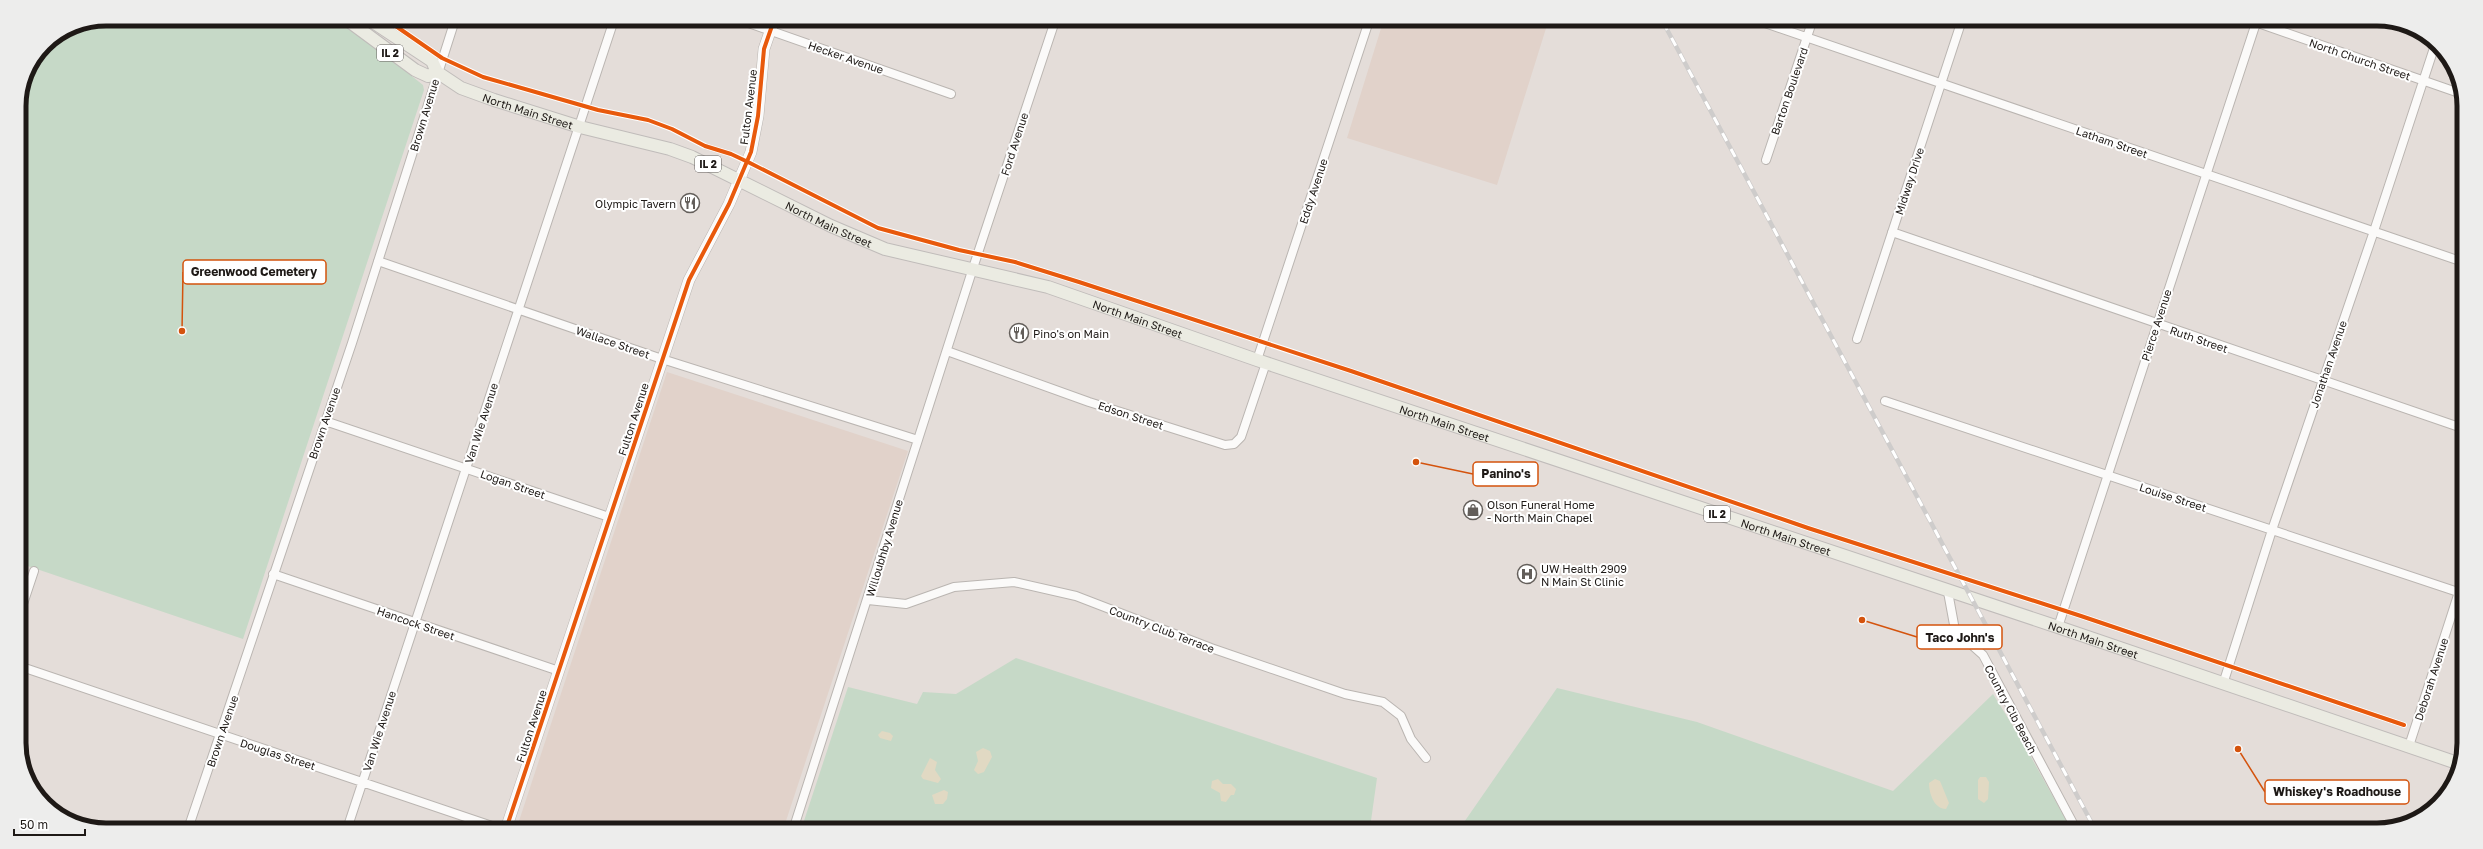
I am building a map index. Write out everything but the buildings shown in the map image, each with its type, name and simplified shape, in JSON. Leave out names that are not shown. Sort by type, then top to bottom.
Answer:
[{"type":"main road","name":"IL 2","points":[[354,26],[416,70],[428,76],[437,72]]},
{"type":"main road","name":"North Main Street","points":[[379,26],[432,61],[437,72],[461,88],[580,127],[676,151],[854,237],[885,249],[973,268],[1048,287],[1261,362],[1948,592],[2058,627],[2454,762]]},
{"type":"street","name":"Brown Avenue","points":[[190,823],[221,735],[325,421],[453,26]]},
{"type":"street","name":"Van Wie Avenue","points":[[349,823],[612,26]]},
{"type":"street","name":"Hecker Avenue","points":[[772,26],[951,94]]},
{"type":"street","name":"Fulton Avenue","points":[[508,823],[689,280],[740,181],[754,141],[764,49],[772,26]]},
{"type":"street","name":"Ford Avenue","points":[[973,268],[1053,26]]},
{"type":"street","name":"Eddy Avenue","points":[[1261,362],[1368,26]]},
{"type":"street","name":"Latham Street","points":[[1775,26],[1808,36],[2457,260]]},
{"type":"street","name":"Barton Boulevard","points":[[1766,160],[1811,26]]},
{"type":"street","name":"Midway Drive","points":[[1857,339],[1960,26]]},
{"type":"street","name":"Pierce Avenue","points":[[2058,627],[2109,477],[2156,324],[2256,26]]},
{"type":"street","name":"North Church Street","points":[[2265,26],[2422,82],[2455,92]]},
{"type":"street","name":"Jonathan Avenue","points":[[2223,684],[2272,530],[2374,232],[2434,49]]},
{"type":"street","name":"Ruth Street","points":[[1892,232],[2457,426]]},
{"type":"street","name":"Wallace Street","points":[[378,260],[662,359],[918,440]]},
{"type":"street","name":"Willoubhby Avenue","points":[[795,823],[868,600],[973,268]]},
{"type":"street","name":"Edson Street","points":[[947,351],[1089,402],[1225,445],[1234,444],[1241,437],[1261,362]]},
{"type":"street","name":"Louise Street","points":[[1886,401],[2109,477],[2457,590]]},
{"type":"street","name":"Logan Street","points":[[325,421],[466,467],[609,517]]},
{"type":"street","points":[[26,595],[34,571]]},
{"type":"street","name":"Hancock Street","points":[[274,574],[558,671]]},
{"type":"street","name":"Country Club Terrace","points":[[868,600],[906,604],[954,587],[1014,582],[1076,596],[1212,648],[1345,694],[1383,702],[1401,716],[1411,739],[1426,758]]},
{"type":"street","name":"Country Clb Beach","points":[[1948,592],[1955,630],[1983,655],[2073,823]]},
{"type":"street","name":"Deborah Avenue","points":[[2409,746],[2457,600]]},
{"type":"street","name":"Douglas Street","points":[[26,668],[483,823]]},
{"type":"shaded area","points":[[1382,26],[1547,26],[1497,185],[1347,138]]},
{"type":"shaded area","points":[[667,372],[908,451],[785,823],[525,823],[519,821]]},
{"type":"green space","points":[[100,26],[349,26],[423,85],[424,90],[243,639],[26,565],[27,95],[32,75],[39,61],[49,49],[70,34],[85,29]]},
{"type":"green space","points":[[1016,658],[1377,778],[1371,823],[803,823],[848,687],[917,704],[923,692],[956,694]]},
{"type":"green space","points":[[1557,688],[1697,722],[1893,791],[1993,694],[2021,739],[2068,823],[1463,823]]},
{"type":"sand","points":[[882,731],[890,733],[893,736],[891,741],[880,738],[878,735]]},
{"type":"sand","points":[[983,748],[990,751],[992,757],[984,772],[978,774],[974,770],[978,761],[976,752]]},
{"type":"sand","points":[[930,758],[937,762],[935,770],[941,779],[938,783],[923,779],[921,776]]},
{"type":"sand","points":[[1980,777],[1986,777],[1989,782],[1988,799],[1984,803],[1978,799],[1978,780]]},
{"type":"sand","points":[[1218,779],[1223,784],[1231,784],[1236,789],[1234,795],[1231,795],[1226,802],[1221,801],[1220,793],[1211,788],[1212,781]]},
{"type":"sand","points":[[1935,779],[1940,781],[1949,803],[1946,809],[1938,806],[1931,796],[1929,783]]},
{"type":"sand","points":[[944,790],[948,792],[947,799],[943,804],[935,804],[932,795]]},
{"type":"railway","points":[[1665,26],[2092,823]]},
{"type":"cycle path","points":[[396,26],[442,58],[483,77],[598,110],[648,120],[672,129],[705,146],[731,154],[748,162],[878,228],[959,250],[1015,262],[1079,282],[1351,371],[1808,528],[2081,616],[2404,725]]},
{"type":"cycle path","points":[[508,823],[689,280],[729,204],[751,152],[758,116],[764,49],[772,26]]},
{"type":"place","name":"Olympic Tavern","points":[[690,203]]},
{"type":"place","name":"Greenwood Cemetery","points":[[182,331]]},
{"type":"place","name":"Pino's on Main","points":[[1019,333]]},
{"type":"place","name":"Panino's","points":[[1416,462]]},
{"type":"place","name":"Olson Funeral Home - North Main Chapel","points":[[1473,510]]},
{"type":"place","name":"UW Health 2909 N Main St Clinic","points":[[1527,574]]},
{"type":"place","name":"Taco John's","points":[[1862,620]]},
{"type":"place","name":"Whiskey's Roadhouse","points":[[2238,749]]}]
